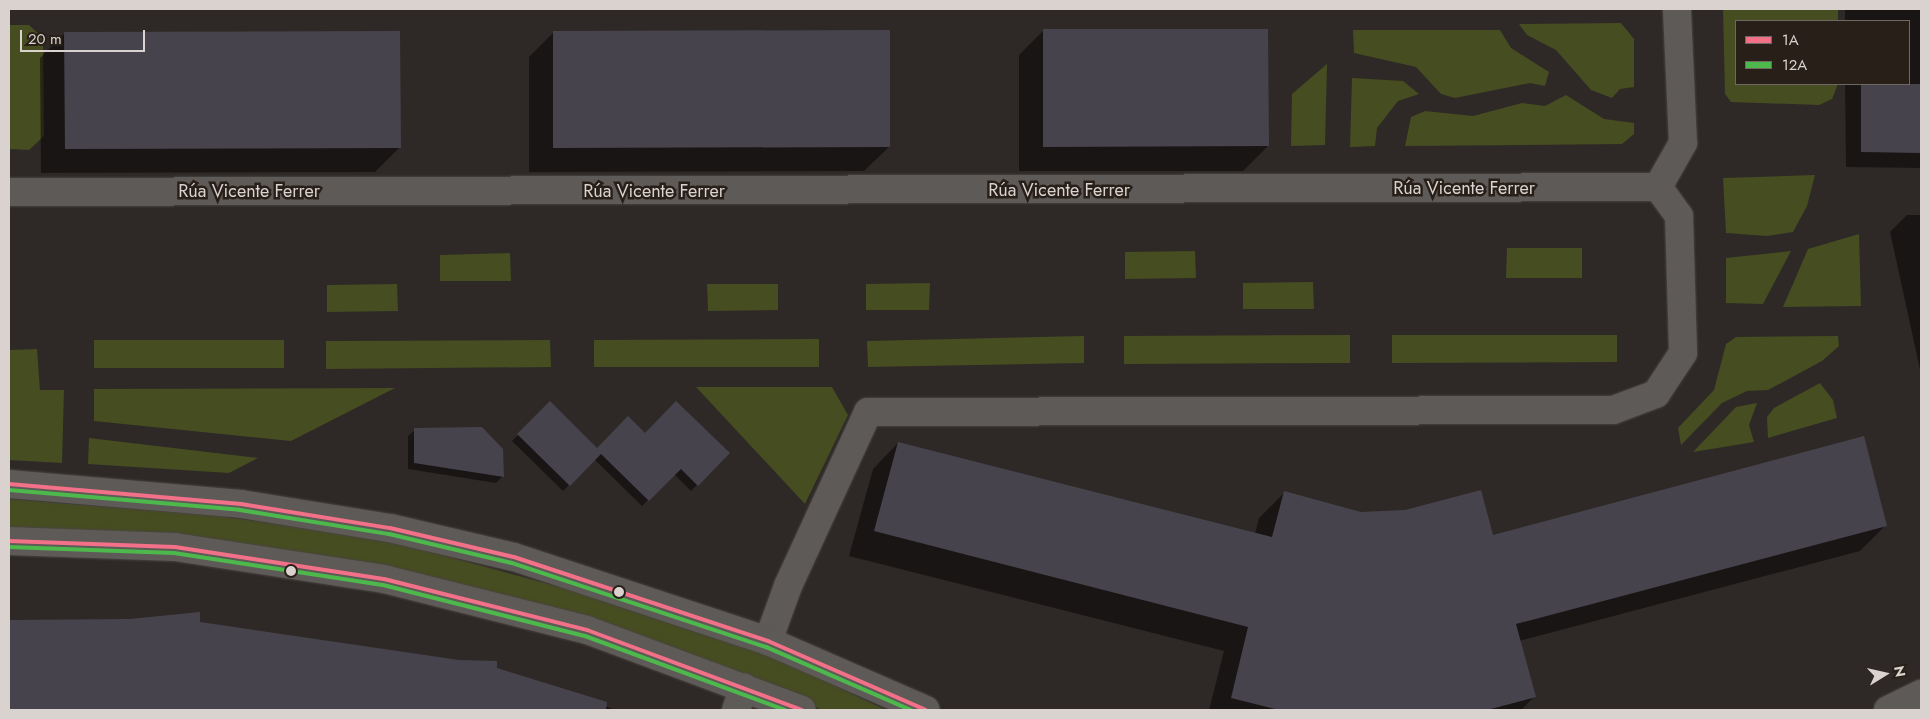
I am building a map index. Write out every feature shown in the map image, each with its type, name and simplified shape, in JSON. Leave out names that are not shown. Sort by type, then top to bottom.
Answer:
[{"type":"street","points":[[768,641],[788,586],[868,412],[1613,410],[1656,394],[1682,353],[1679,216],[1658,188],[1684,143],[1677,9]]},
{"type":"street","name":"Rúa Vicente Ferrer","points":[[9,192],[1658,188]]},
{"type":"street","points":[[9,484],[241,504],[390,528],[514,557],[768,641],[926,710]]},
{"type":"street","points":[[9,541],[175,548],[384,579],[587,630],[740,699],[802,710]]},
{"type":"street","points":[[1888,710],[1921,694]]},
{"type":"green space","points":[[1723,9],[1838,9],[1838,20],[1735,20],[1735,85],[1838,85],[1832,99],[1819,105],[1731,102],[1725,94]]},
{"type":"green space","points":[[1621,23],[1634,39],[1634,87],[1620,89],[1612,98],[1591,90],[1556,50],[1527,35],[1519,24]]},
{"type":"green space","points":[[9,25],[29,25],[43,38],[44,136],[29,150],[9,149]]},
{"type":"green space","points":[[1353,30],[1500,30],[1511,48],[1549,72],[1545,86],[1530,83],[1455,98],[1441,94],[1416,67],[1354,53]]},
{"type":"green space","points":[[1327,64],[1325,145],[1291,146],[1292,94]]},
{"type":"green space","points":[[1352,78],[1403,81],[1419,94],[1398,101],[1377,128],[1375,146],[1350,147]]},
{"type":"green space","points":[[1566,95],[1604,119],[1634,123],[1634,134],[1622,144],[1405,146],[1411,117],[1425,111],[1473,116],[1522,103],[1545,106]]},
{"type":"green space","points":[[1815,175],[1807,206],[1793,232],[1767,236],[1726,233],[1723,178]]},
{"type":"green space","points":[[1859,234],[1861,306],[1783,307],[1808,249]]},
{"type":"green space","points":[[1507,248],[1582,248],[1582,278],[1506,278]]},
{"type":"green space","points":[[1195,251],[1196,278],[1125,279],[1125,252]]},
{"type":"green space","points":[[1791,251],[1763,304],[1726,303],[1726,258]]},
{"type":"green space","points":[[510,253],[511,281],[440,281],[440,255]]},
{"type":"green space","points":[[1313,282],[1314,309],[1243,309],[1243,283]]},
{"type":"green space","points":[[930,283],[929,310],[866,310],[866,284]]},
{"type":"green space","points":[[397,284],[398,311],[327,312],[327,285]]},
{"type":"green space","points":[[707,284],[778,284],[778,310],[708,311]]},
{"type":"green space","points":[[1350,335],[1350,363],[1124,364],[1124,336]]},
{"type":"green space","points":[[1392,335],[1617,335],[1617,362],[1392,363]]},
{"type":"green space","points":[[1084,336],[1084,363],[868,367],[867,341]]},
{"type":"green space","points":[[1838,336],[1839,346],[1822,361],[1768,390],[1747,391],[1722,403],[1681,445],[1678,428],[1714,390],[1726,344],[1736,337]]},
{"type":"green space","points":[[819,339],[819,367],[594,367],[594,340]]},
{"type":"green space","points":[[94,340],[284,340],[284,368],[94,368]]},
{"type":"green space","points":[[550,340],[551,367],[326,369],[326,341]]},
{"type":"green space","points":[[37,349],[40,390],[64,390],[62,463],[9,460],[9,350]]},
{"type":"green space","points":[[1820,383],[1833,400],[1837,418],[1768,438],[1767,417],[1774,408]]},
{"type":"green space","points":[[696,387],[832,387],[848,415],[805,504]]},
{"type":"green space","points":[[395,388],[291,441],[94,421],[94,389]]},
{"type":"green space","points":[[1757,403],[1749,425],[1754,442],[1693,452],[1736,407]]},
{"type":"green space","points":[[89,438],[258,458],[229,473],[88,464]]},
{"type":"green space","points":[[9,499],[219,516],[386,540],[604,599],[761,651],[886,710],[822,710],[745,674],[594,621],[9,528]]},
{"type":"building","points":[[1043,29],[1268,29],[1269,146],[1043,147]]},
{"type":"building","points":[[890,30],[890,147],[553,148],[553,31]]},
{"type":"building","points":[[400,31],[401,148],[65,149],[64,32]]},
{"type":"building","points":[[1921,84],[1921,153],[1861,152],[1861,85]]},
{"type":"building","points":[[550,401],[597,448],[628,416],[645,433],[676,401],[730,453],[698,486],[681,469],[649,501],[601,454],[570,486],[517,434]]},
{"type":"building","points":[[482,427],[503,449],[504,477],[414,463],[414,428]]},
{"type":"building","points":[[1864,436],[1887,526],[1516,624],[1536,697],[1487,710],[1279,710],[1231,698],[1248,627],[874,531],[898,442],[1272,537],[1284,491],[1361,512],[1405,510],[1481,490],[1493,535]]},
{"type":"building","points":[[200,612],[200,622],[459,660],[497,661],[497,668],[607,702],[606,710],[9,710],[9,620],[130,619]]},
{"type":"transit line","name":"1A","points":[[9,484],[241,504],[390,528],[514,557],[768,641],[926,710]]},
{"type":"transit line","name":"12A","points":[[9,490],[240,510],[389,534],[512,563],[766,647],[911,710]]},
{"type":"transit line","name":"1A","points":[[9,541],[175,547],[384,579],[587,630],[802,710]]},
{"type":"transit line","name":"12A","points":[[9,547],[174,553],[383,585],[585,636],[785,710]]}]
